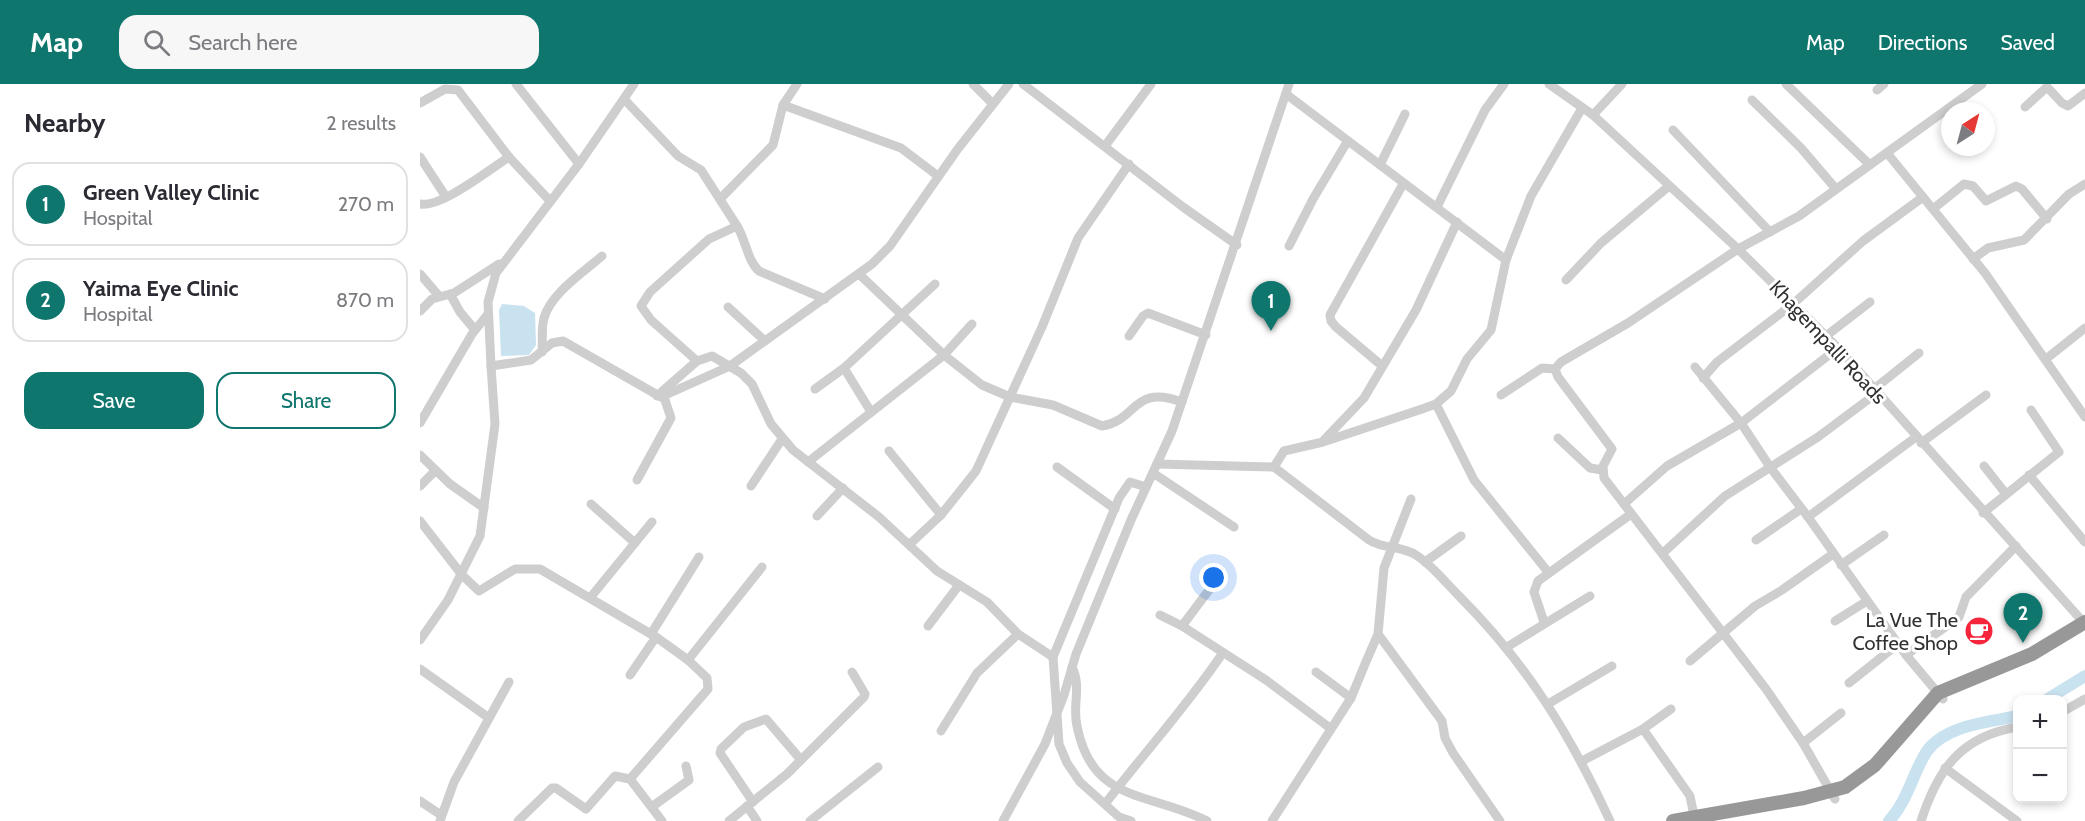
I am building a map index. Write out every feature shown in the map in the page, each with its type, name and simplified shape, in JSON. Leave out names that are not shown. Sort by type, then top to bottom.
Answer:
[{"type":"highway","points":[[1673,821],[1706,818],[1857,790],[1874,777],[1940,696],[2026,664],[2085,625]]},
{"type":"street","points":[[516,84],[579,164]]},
{"type":"street","points":[[420,640],[462,575],[478,543],[495,424],[488,314],[496,273],[579,164],[634,84]]},
{"type":"street","points":[[721,198],[772,145],[783,105],[797,84]]},
{"type":"street","points":[[973,84],[993,104]]},
{"type":"street","points":[[661,397],[730,366],[859,274],[890,246],[938,176],[1009,84]]},
{"type":"street","points":[[1023,84],[1183,207],[1237,245]]},
{"type":"street","points":[[1105,146],[1151,84]]},
{"type":"street","points":[[1131,821],[1117,819],[1105,804],[1080,782],[1067,763],[1059,744],[1053,657],[1100,573],[1141,485],[1155,468],[1172,431],[1237,245],[1289,84]]},
{"type":"street","points":[[1437,207],[1485,110],[1504,84]]},
{"type":"street","name":"Khagempalli Roads","points":[[1549,84],[1593,115],[1738,249],[1838,348],[2085,625]]},
{"type":"street","points":[[1786,84],[1870,165]]},
{"type":"street","points":[[1501,395],[1542,368],[1555,369],[1562,362],[1628,323],[1738,249],[1799,216],[1981,84]]},
{"type":"street","points":[[1593,115],[1619,85]]},
{"type":"street","points":[[2025,107],[2047,87],[2062,103],[2068,106],[2085,93]]},
{"type":"street","points":[[420,103],[445,89],[458,90],[509,157],[549,201]]},
{"type":"street","points":[[1286,94],[1506,260]]},
{"type":"street","points":[[624,99],[678,156],[699,168],[721,198],[746,241],[752,262],[759,271],[825,300]]},
{"type":"street","points":[[1752,100],[1801,148],[1836,189]]},
{"type":"street","points":[[783,105],[901,148],[938,176]]},
{"type":"street","points":[[1274,467],[1284,451],[1323,442],[1436,404],[1451,391],[1467,359],[1491,330],[1506,260],[1531,196],[1582,108]]},
{"type":"street","points":[[1380,165],[1405,114]]},
{"type":"street","points":[[1673,130],[1770,232]]},
{"type":"street","points":[[1289,246],[1313,199],[1347,142]]},
{"type":"street","points":[[1887,153],[1973,259],[2085,417]]},
{"type":"street","points":[[420,157],[446,197]]},
{"type":"street","points":[[420,204],[426,205],[446,197],[509,157]]},
{"type":"street","points":[[910,544],[941,515],[976,471],[1042,327],[1078,238],[1129,164]]},
{"type":"street","points":[[1381,365],[1336,327],[1330,315],[1403,184]]},
{"type":"street","points":[[1933,209],[1965,184],[1973,186],[1986,201],[2016,186],[2022,189],[2047,219]]},
{"type":"street","points":[[1973,259],[1996,245],[2024,240],[2069,194],[2085,184]]},
{"type":"street","points":[[1566,280],[1601,243],[1670,186]]},
{"type":"street","points":[[1703,378],[1717,362],[1793,304],[1863,242],[1923,197]]},
{"type":"street","points":[[1323,442],[1357,408],[1416,310],[1456,222]]},
{"type":"street","points":[[697,361],[643,312],[642,303],[710,239],[737,226]]},
{"type":"street","points":[[542,352],[546,314],[567,287],[603,256]]},
{"type":"street","points":[[420,311],[439,296],[450,294],[504,261]]},
{"type":"street","points":[[420,274],[439,296]]},
{"type":"street","points":[[859,274],[944,355],[982,385],[1010,397],[1053,405],[1102,426],[1116,421],[1149,397],[1160,396],[1182,402]]},
{"type":"street","points":[[815,389],[844,368],[936,284]]},
{"type":"street","points":[[450,294],[475,330]]},
{"type":"street","points":[[1826,336],[1870,302]]},
{"type":"street","points":[[728,308],[765,341]]},
{"type":"street","points":[[1129,336],[1143,316],[1148,313],[1206,335]]},
{"type":"street","points":[[420,423],[475,330],[488,314]]},
{"type":"street","points":[[808,462],[944,355],[972,324]]},
{"type":"street","points":[[2046,359],[2085,328]]},
{"type":"street","points":[[490,366],[531,360],[556,342],[568,343],[661,397],[670,410],[669,421],[637,480]]},
{"type":"street","points":[[1624,504],[1667,466],[1741,423],[1838,348]]},
{"type":"street","points":[[1663,553],[1705,517],[1721,499],[1848,416],[1919,353]]},
{"type":"street","points":[[661,397],[697,361],[711,356],[730,366],[752,384],[771,424],[782,439],[808,462],[838,494],[910,544],[959,585],[987,602],[1018,634],[1053,657]]},
{"type":"street","points":[[1695,367],[1741,423],[1770,467],[1808,516],[1906,655],[1940,696]]},
{"type":"street","points":[[844,368],[871,412]]},
{"type":"street","points":[[1555,369],[1558,377],[1612,448],[1602,470],[1604,478],[1663,553],[1803,743],[1833,796]]},
{"type":"street","points":[[1808,516],[1986,395]]},
{"type":"street","points":[[1436,404],[1474,480],[1548,572]]},
{"type":"street","points":[[1983,513],[2059,452],[2031,410]]},
{"type":"street","points":[[1558,438],[1590,468],[1602,470]]},
{"type":"street","points":[[751,486],[782,439]]},
{"type":"street","points":[[889,451],[941,515]]},
{"type":"street","points":[[420,455],[435,471],[484,508]]},
{"type":"street","points":[[1057,466],[1114,509]]},
{"type":"street","points":[[1984,466],[2006,494]]},
{"type":"street","points":[[1155,468],[1274,467],[1369,540],[1390,549],[1406,550],[1425,562],[1507,647],[1548,704],[1582,760],[1610,821]]},
{"type":"street","points":[[1155,468],[1234,527]]},
{"type":"street","points":[[420,486],[435,471]]},
{"type":"street","points":[[2029,476],[2054,509],[2085,542]]},
{"type":"street","points":[[1003,821],[1045,744],[1056,717],[1100,573],[1114,509],[1126,485],[1141,485]]},
{"type":"street","points":[[817,516],[838,494]]},
{"type":"street","points":[[1272,821],[1351,698],[1378,634],[1384,568],[1411,499]]},
{"type":"street","points":[[591,504],[635,543]]},
{"type":"street","points":[[1756,540],[1801,509]]},
{"type":"street","points":[[1545,622],[1534,592],[1538,581],[1631,514]]},
{"type":"street","points":[[420,521],[462,575],[482,591],[515,569],[538,568],[653,636],[688,660],[709,681],[708,689],[630,779]]},
{"type":"street","points":[[590,598],[652,522]]},
{"type":"street","points":[[1841,565],[1884,535]]},
{"type":"street","points":[[1425,562],[1461,536]]},
{"type":"street","points":[[1906,655],[1959,617],[1966,597],[2016,546]]},
{"type":"street","points":[[1690,662],[1755,606],[1833,554]]},
{"type":"street","points":[[630,675],[699,557]]},
{"type":"street","points":[[688,660],[762,567]]},
{"type":"street","points":[[928,626],[959,585]]},
{"type":"street","points":[[1182,626],[1212,586]]},
{"type":"street","points":[[1507,647],[1590,596]]},
{"type":"street","points":[[1835,621],[1867,601]]},
{"type":"street","points":[[1160,615],[1182,626],[1222,654],[1266,680],[1330,728]]},
{"type":"street","points":[[941,731],[977,673],[1018,634]]},
{"type":"street","points":[[1378,634],[1442,721],[1445,738],[1453,753],[1500,821]]},
{"type":"street","points":[[1849,683],[1898,644]]},
{"type":"street","points":[[1105,804],[1162,730],[1196,692],[1222,654]]},
{"type":"street","points":[[1548,704],[1611,666]]},
{"type":"street","points":[[1072,667],[1078,679],[1076,726],[1083,749],[1099,773],[1116,789],[1208,821]]},
{"type":"street","points":[[420,670],[489,718]]},
{"type":"street","points":[[729,821],[801,760],[865,696],[852,672]]},
{"type":"street","points":[[1316,672],[1351,698]]},
{"type":"street","points":[[420,801],[440,818],[454,782],[508,682]]},
{"type":"street","points":[[2067,709],[2085,699]]},
{"type":"street","points":[[1582,760],[1643,729],[1671,709]]},
{"type":"street","points":[[1803,743],[1841,713]]},
{"type":"street","points":[[757,821],[750,804],[720,753],[721,749],[744,727],[765,719],[801,760]]},
{"type":"street","points":[[1920,821],[1929,795],[1945,768],[1968,744],[1994,731],[2013,728]]},
{"type":"street","points":[[1643,729],[1706,818]]},
{"type":"street","points":[[653,806],[689,780],[686,766]]},
{"type":"street","points":[[810,821],[878,766]]},
{"type":"street","points":[[1945,768],[2017,821]]},
{"type":"street","points":[[518,821],[552,788],[586,809],[615,776],[630,779],[653,806],[662,821]]},
{"type":"water","points":[[502,304],[524,306],[535,313],[536,345],[529,355],[501,356],[499,310]]},
{"type":"waterway","points":[[2054,695],[2085,676]]},
{"type":"waterway","points":[[1889,821],[1906,795],[1927,751],[1935,742],[1956,730],[2013,717]]},
{"type":"place","name":"Green Valley Clinic","points":[[1271,331]]},
{"type":"place","name":"La Vue The Coffee Shop","points":[[1979,631]]},
{"type":"place","name":"Yaima Eye Clinic","points":[[2023,643]]}]
